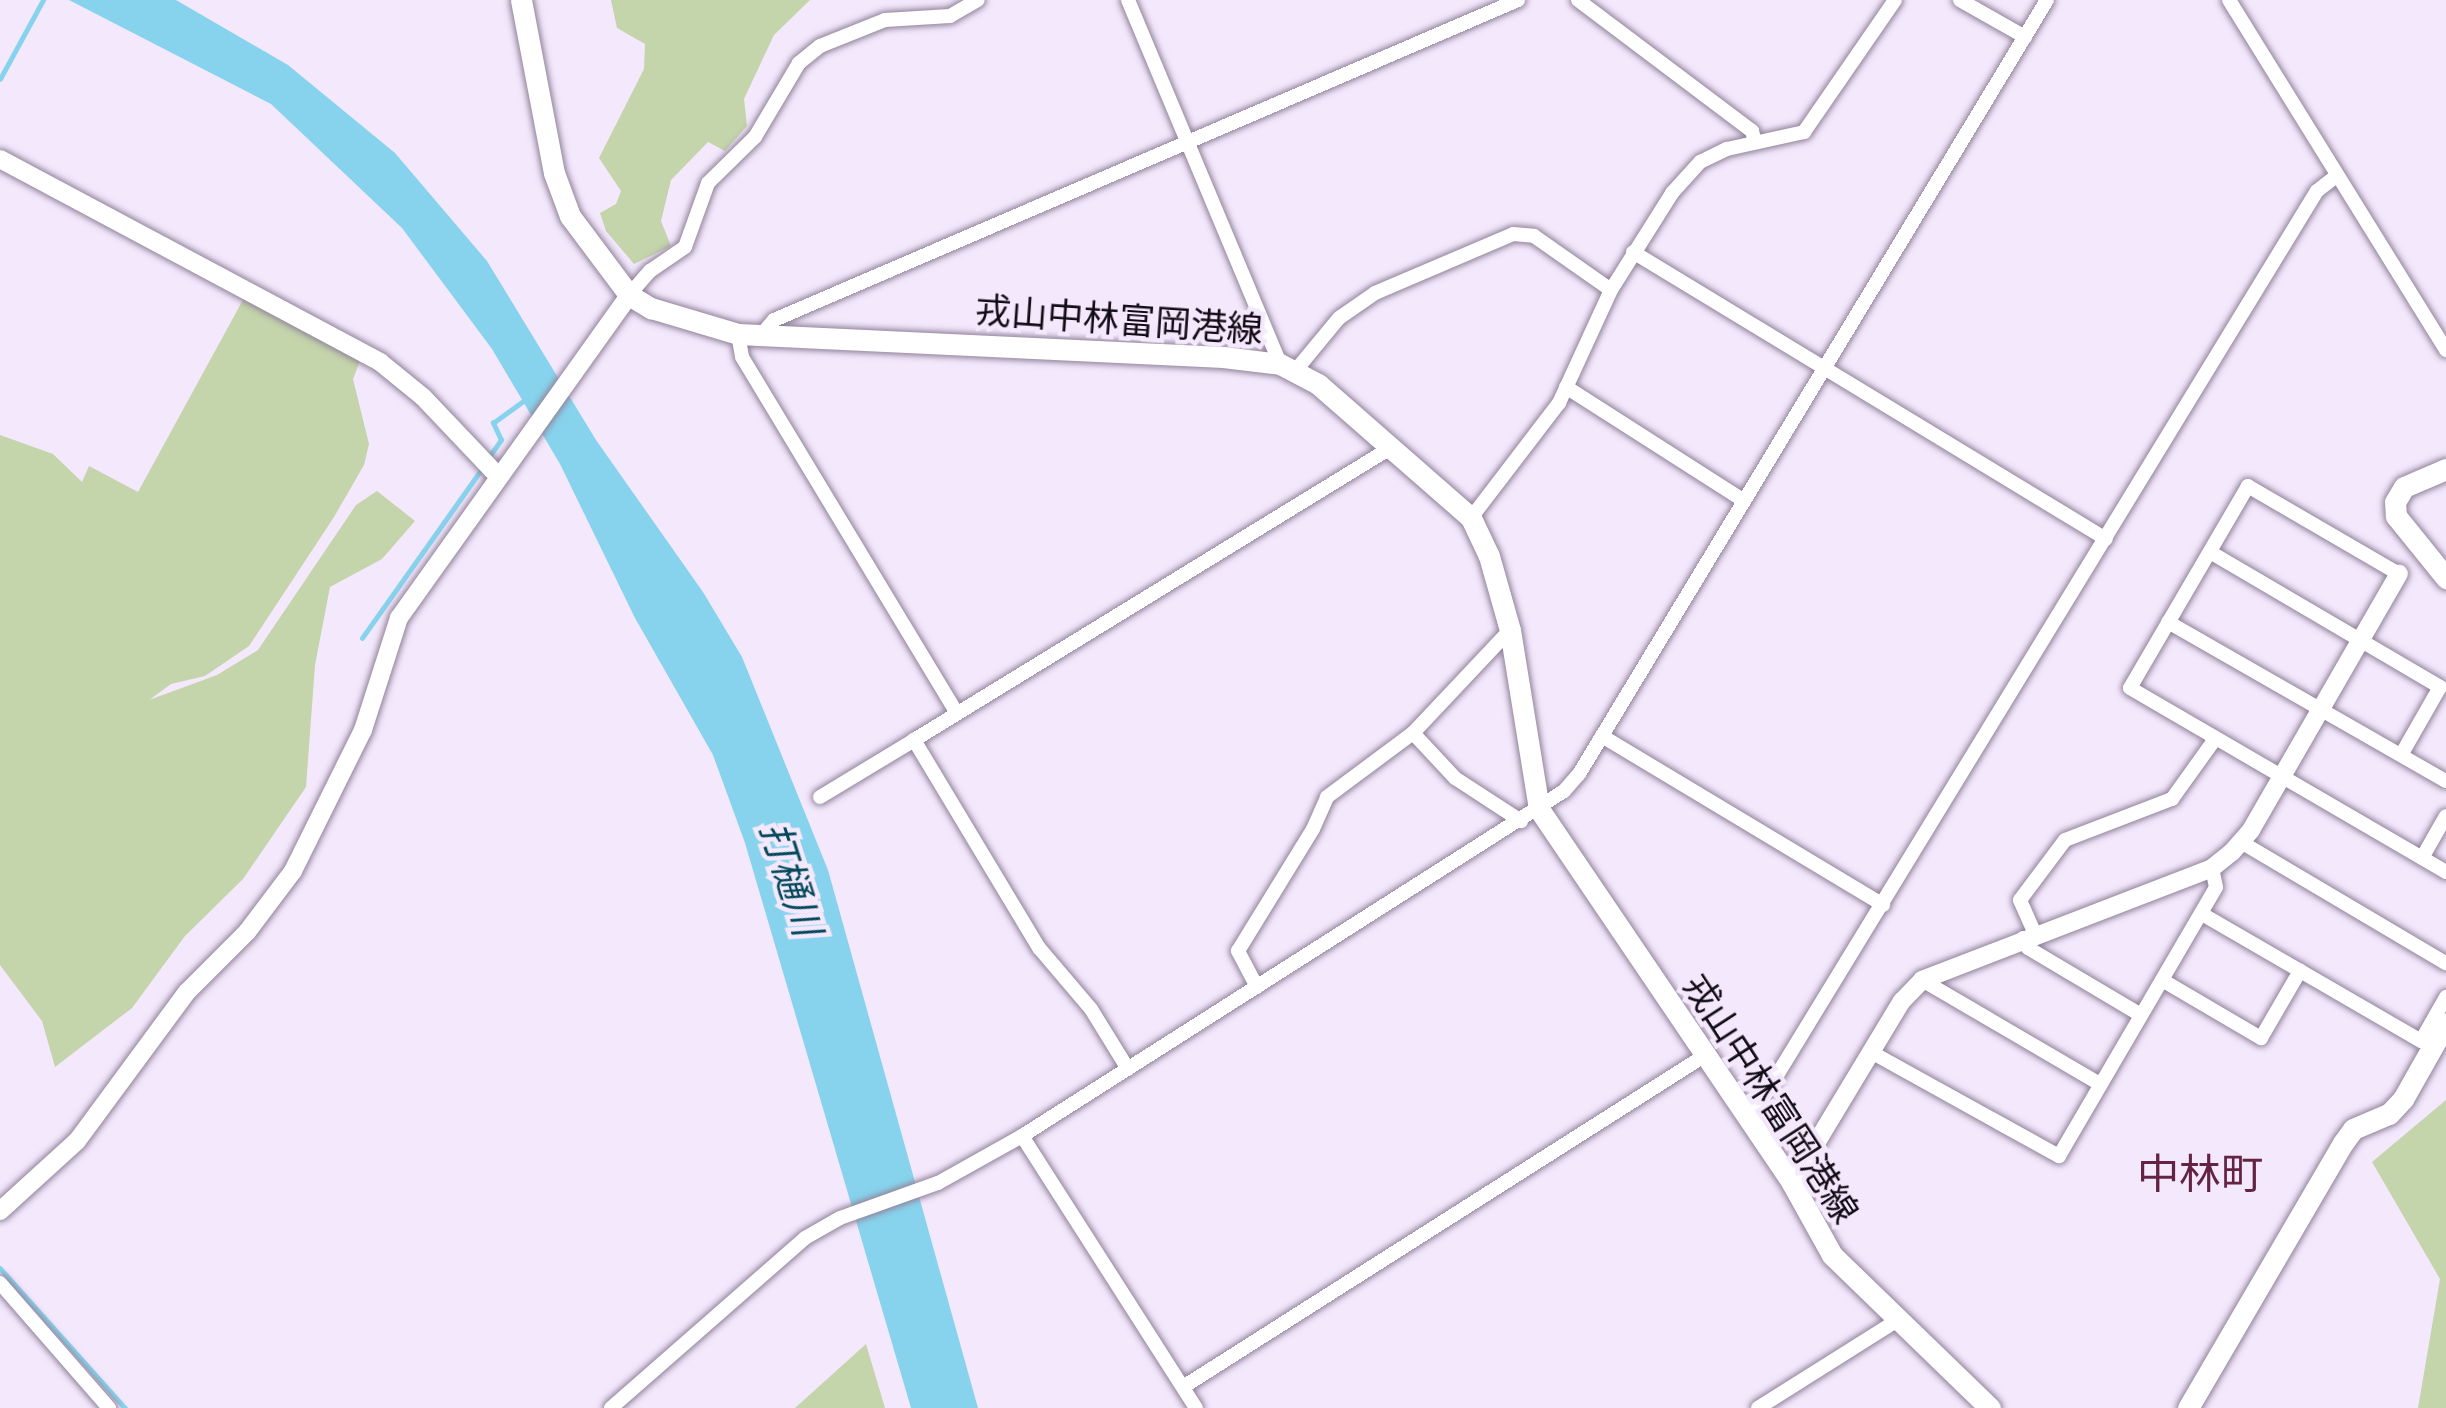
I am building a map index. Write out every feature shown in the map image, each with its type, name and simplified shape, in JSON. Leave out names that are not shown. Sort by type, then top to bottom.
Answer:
[{"type":"main road","name":"戎山中林富岡港線","points":[[521,0],[554,173],[590,249],[629,295],[682,320],[749,334],[1223,357],[1288,367],[1392,447],[1471,518],[1489,556],[1510,630],[1530,815],[1749,1121],[1832,1255],[1990,1408]]},
{"type":"main road","points":[[2446,469],[2404,487],[2396,502],[2396,516],[2446,578]]},
{"type":"main road","points":[[2188,1408],[2343,1143],[2353,1129],[2389,1114],[2403,1099],[2446,1023]]},
{"type":"street","points":[[0,1211],[45,1175],[76,1141],[187,992],[247,932],[293,871],[363,730],[399,618],[629,295],[650,271],[685,247],[708,183],[755,137],[799,63],[820,46],[885,20],[950,16],[978,0]]},
{"type":"street","points":[[1128,0],[1288,367],[1339,318],[1375,293],[1513,234],[1534,236],[1611,290]]},
{"type":"street","points":[[957,713],[742,357],[749,334],[1518,0]]},
{"type":"street","points":[[1578,0],[1752,130],[1755,142]]},
{"type":"street","points":[[1471,518],[1566,387],[1633,252],[1700,162],[1804,131],[1895,0]]},
{"type":"street","points":[[1960,0],[2025,37]]},
{"type":"street","points":[[611,1408],[806,1238],[840,1218],[931,1186],[1022,1136],[1530,815],[1580,774],[2047,0]]},
{"type":"street","points":[[2229,0],[2446,350]]},
{"type":"street","points":[[0,158],[380,362],[423,398],[499,477]]},
{"type":"street","points":[[1749,1121],[2317,191],[2336,176]]},
{"type":"street","points":[[1633,252],[2106,538]]},
{"type":"street","points":[[1566,387],[1744,501]]},
{"type":"street","points":[[820,797],[1392,447]]},
{"type":"street","points":[[1792,1184],[1902,1001],[1922,980],[2212,868],[2241,842],[2283,776],[2322,710],[2399,574],[2248,486],[2131,688],[2215,739],[2283,776],[2446,872]]},
{"type":"street","points":[[2210,552],[2440,687],[2401,755]]},
{"type":"street","points":[[2168,622],[2446,782]]},
{"type":"street","points":[[1257,987],[1238,951],[1313,829],[1327,797],[1413,733],[1510,630]]},
{"type":"street","points":[[1413,733],[1455,778],[1530,815]]},
{"type":"street","points":[[1602,736],[1883,905]]},
{"type":"street","points":[[2141,1015],[2028,948],[2020,900],[2065,840],[2172,799],[2215,739]]},
{"type":"street","points":[[914,740],[1039,948],[1090,1009],[1128,1069]]},
{"type":"street","points":[[2422,858],[2446,816]]},
{"type":"street","points":[[2241,842],[2446,963]]},
{"type":"street","points":[[1871,1052],[2059,1156],[2202,914],[2216,887],[2212,868]]},
{"type":"street","points":[[2202,914],[2421,1041],[2446,997]]},
{"type":"street","points":[[2162,980],[2261,1037],[2300,971]]},
{"type":"street","points":[[1922,980],[2100,1084]]},
{"type":"street","points":[[1183,1387],[1704,1056]]},
{"type":"street","points":[[1022,1136],[1196,1408]]},
{"type":"street","points":[[0,1282],[110,1408]]},
{"type":"street","points":[[1758,1408],[1896,1321]]},
{"type":"green space","points":[[611,0],[810,0],[774,35],[744,99],[747,126],[725,151],[708,142],[671,180],[661,221],[671,246],[634,264],[606,231],[600,213],[616,204],[621,191],[599,158],[644,69],[645,44],[617,28]]},
{"type":"green space","points":[[244,298],[360,361],[353,379],[369,444],[364,465],[334,517],[249,646],[205,676],[171,684],[149,700],[217,675],[258,650],[356,505],[377,491],[415,521],[382,559],[330,587],[315,665],[306,787],[243,879],[185,936],[132,1008],[55,1067],[42,1021],[0,965],[0,435],[53,454],[82,482],[89,466],[138,492]]},
{"type":"green space","points":[[2446,1100],[2446,1408],[2418,1408],[2440,1279],[2372,1162]]},
{"type":"green space","points":[[866,1344],[885,1408],[795,1408]]},
{"type":"water","name":"打樋川","points":[[69,0],[176,0],[288,65],[395,153],[487,261],[596,440],[703,592],[742,657],[828,870],[978,1408],[911,1408],[745,843],[713,755],[635,618],[560,464],[492,349],[402,228],[271,104]]},
{"type":"waterway","points":[[0,79],[43,0]]},
{"type":"waterway","points":[[489,457],[501,440],[493,423],[525,400]]},
{"type":"waterway","points":[[362,638],[483,467]]},
{"type":"waterway","points":[[0,1268],[125,1408]]},
{"type":"district","name":"中林町","points":[[2200,1176]]}]
